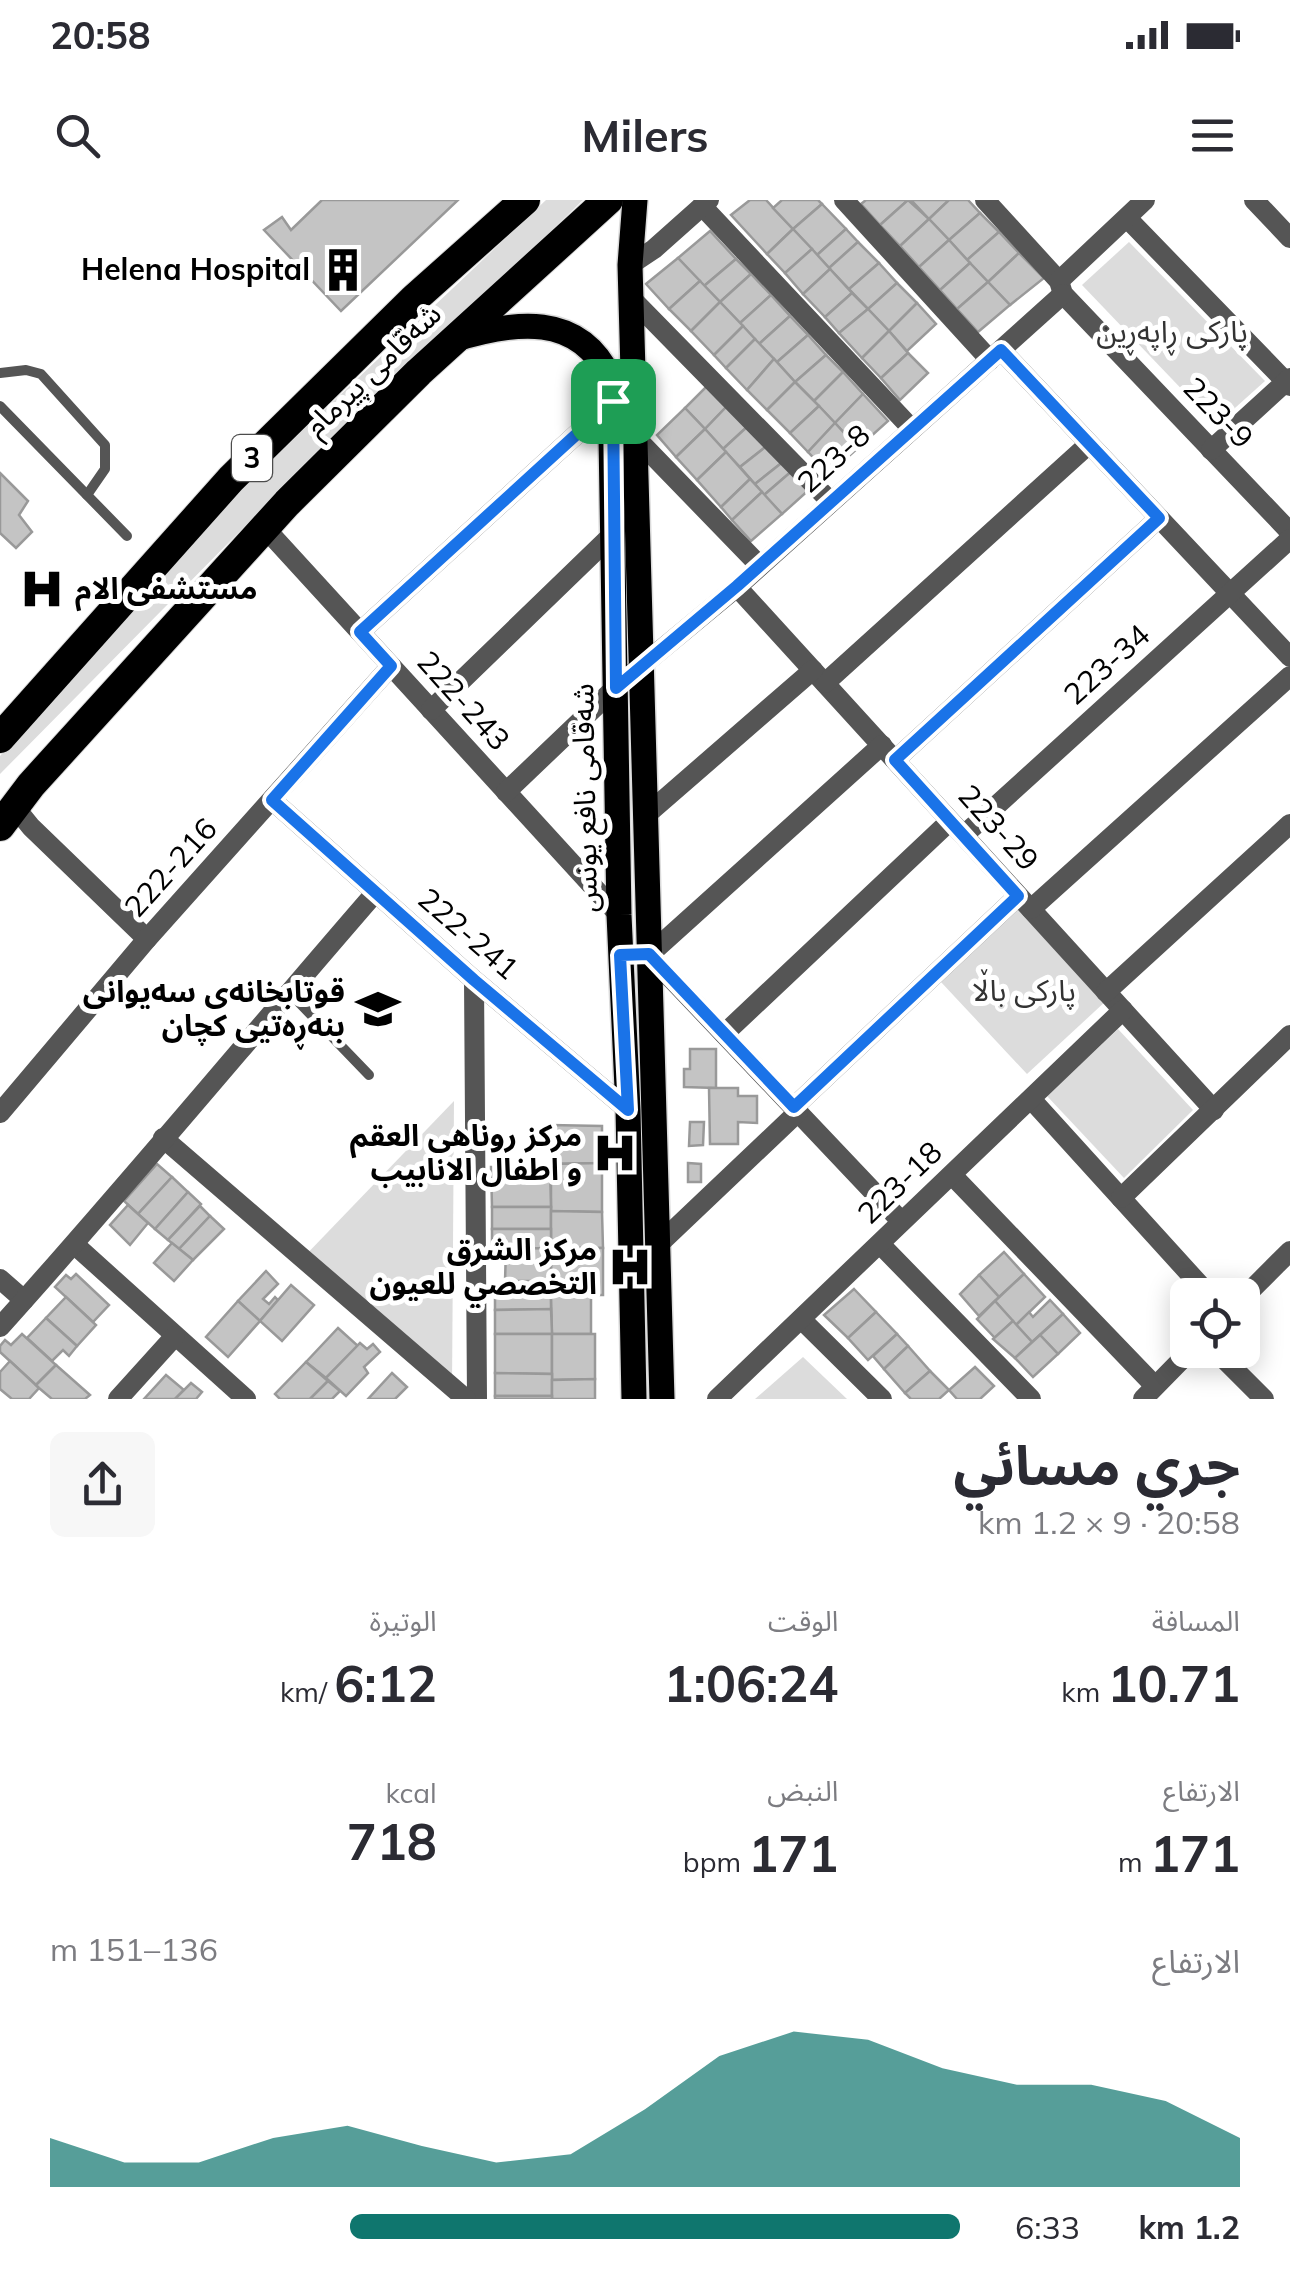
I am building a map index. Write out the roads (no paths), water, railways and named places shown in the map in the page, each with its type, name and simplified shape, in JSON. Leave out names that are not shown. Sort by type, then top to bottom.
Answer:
[{"type":"highway","name":"شەقامی پیرمام","points":[[0,738],[232,478],[414,299],[525,200]]},
{"type":"highway","name":"شەقامی پیرمام","points":[[5,816],[264,527],[453,340],[608,200]]},
{"type":"main road","name":"شەقامی نافع یونس","points":[[635,200],[630,265],[662,1399]]},
{"type":"main road","name":"شەقامی نافع یونس","points":[[453,340],[510,328],[558,329],[580,338],[600,356],[610,378],[619,915],[634,1399]]},
{"type":"main road","points":[[620,955],[649,954]]},
{"type":"street","points":[[844,200],[995,355],[1090,444],[1290,657]]},
{"type":"street","name":"223-9","points":[[985,200],[1290,536]]},
{"type":"street","name":"223-8","points":[[506,792],[616,688],[760,566],[995,355],[1146,200]]},
{"type":"street","points":[[1254,200],[1290,238]]},
{"type":"street","points":[[630,265],[705,203],[912,429]]},
{"type":"street","points":[[1126,218],[1289,382],[1211,450]]},
{"type":"street","points":[[631,298],[831,502]]},
{"type":"street","points":[[360,632],[613,401]]},
{"type":"street","points":[[635,436],[760,566]]},
{"type":"street","points":[[645,816],[819,676],[1090,444]]},
{"type":"street","points":[[901,1221],[649,954],[1159,518]]},
{"type":"street","name":"222-243","points":[[264,527],[619,915]]},
{"type":"street","points":[[431,710],[614,534]]},
{"type":"street","name":"223-34","points":[[724,1034],[1231,594],[1290,536]]},
{"type":"street","name":"223-29","points":[[737,586],[1214,1110]]},
{"type":"street","name":"222-216","points":[[0,1113],[148,939],[391,666]]},
{"type":"street","points":[[659,1244],[796,1109],[1025,902],[1290,676]]},
{"type":"street","name":"222-241","points":[[272,800],[474,980],[628,1110]]},
{"type":"street","points":[[5,816],[30,827],[148,939]]},
{"type":"street","points":[[1106,992],[1290,824]]},
{"type":"street","points":[[0,1327],[76,1245],[375,892]]},
{"type":"street","points":[[474,980],[477,1399]]},
{"type":"street","name":"223-18","points":[[718,1399],[1123,1010]]},
{"type":"street","points":[[1121,1198],[1290,1035]]},
{"type":"street","points":[[1031,1099],[1194,1278]]},
{"type":"street","points":[[163,1138],[466,1399]]},
{"type":"street","points":[[952,1175],[1149,1393],[1173,1368]]},
{"type":"street","points":[[880,1244],[1031,1399]]},
{"type":"street","points":[[76,1245],[246,1399]]},
{"type":"street","points":[[1260,1281],[1290,1251]]},
{"type":"street","points":[[0,1279],[24,1300]]},
{"type":"street","points":[[801,1319],[882,1399]]},
{"type":"street","points":[[118,1399],[175,1336]]},
{"type":"street","points":[[1233,1368],[1264,1399]]},
{"type":"lane","points":[[0,373],[26,370],[41,374],[105,445],[105,469],[87,495]]},
{"type":"lane","points":[[0,406],[126,536]]},
{"type":"lane","points":[[289,992],[369,1074]]},
{"type":"place","name":"Helena Hospital","points":[[343,270]]},
{"type":"place","name":"مستشفى الام","points":[[42,589]]},
{"type":"place","name":"قوتابخانەی سەیوانی بنەڕەتیی کچان","points":[[378,1009]]},
{"type":"place","name":"مركز روناهي العقم و اطفال الانابيب","points":[[615,1153]]},
{"type":"place","name":"مركز الشرق التخصصي للعيون","points":[[630,1267]]},
{"type":"park label","name":"پارکی ڕاپەڕین","points":[[1172,332]]},
{"type":"park label","name":"پارکی باڵا","points":[[1024,991]]}]
